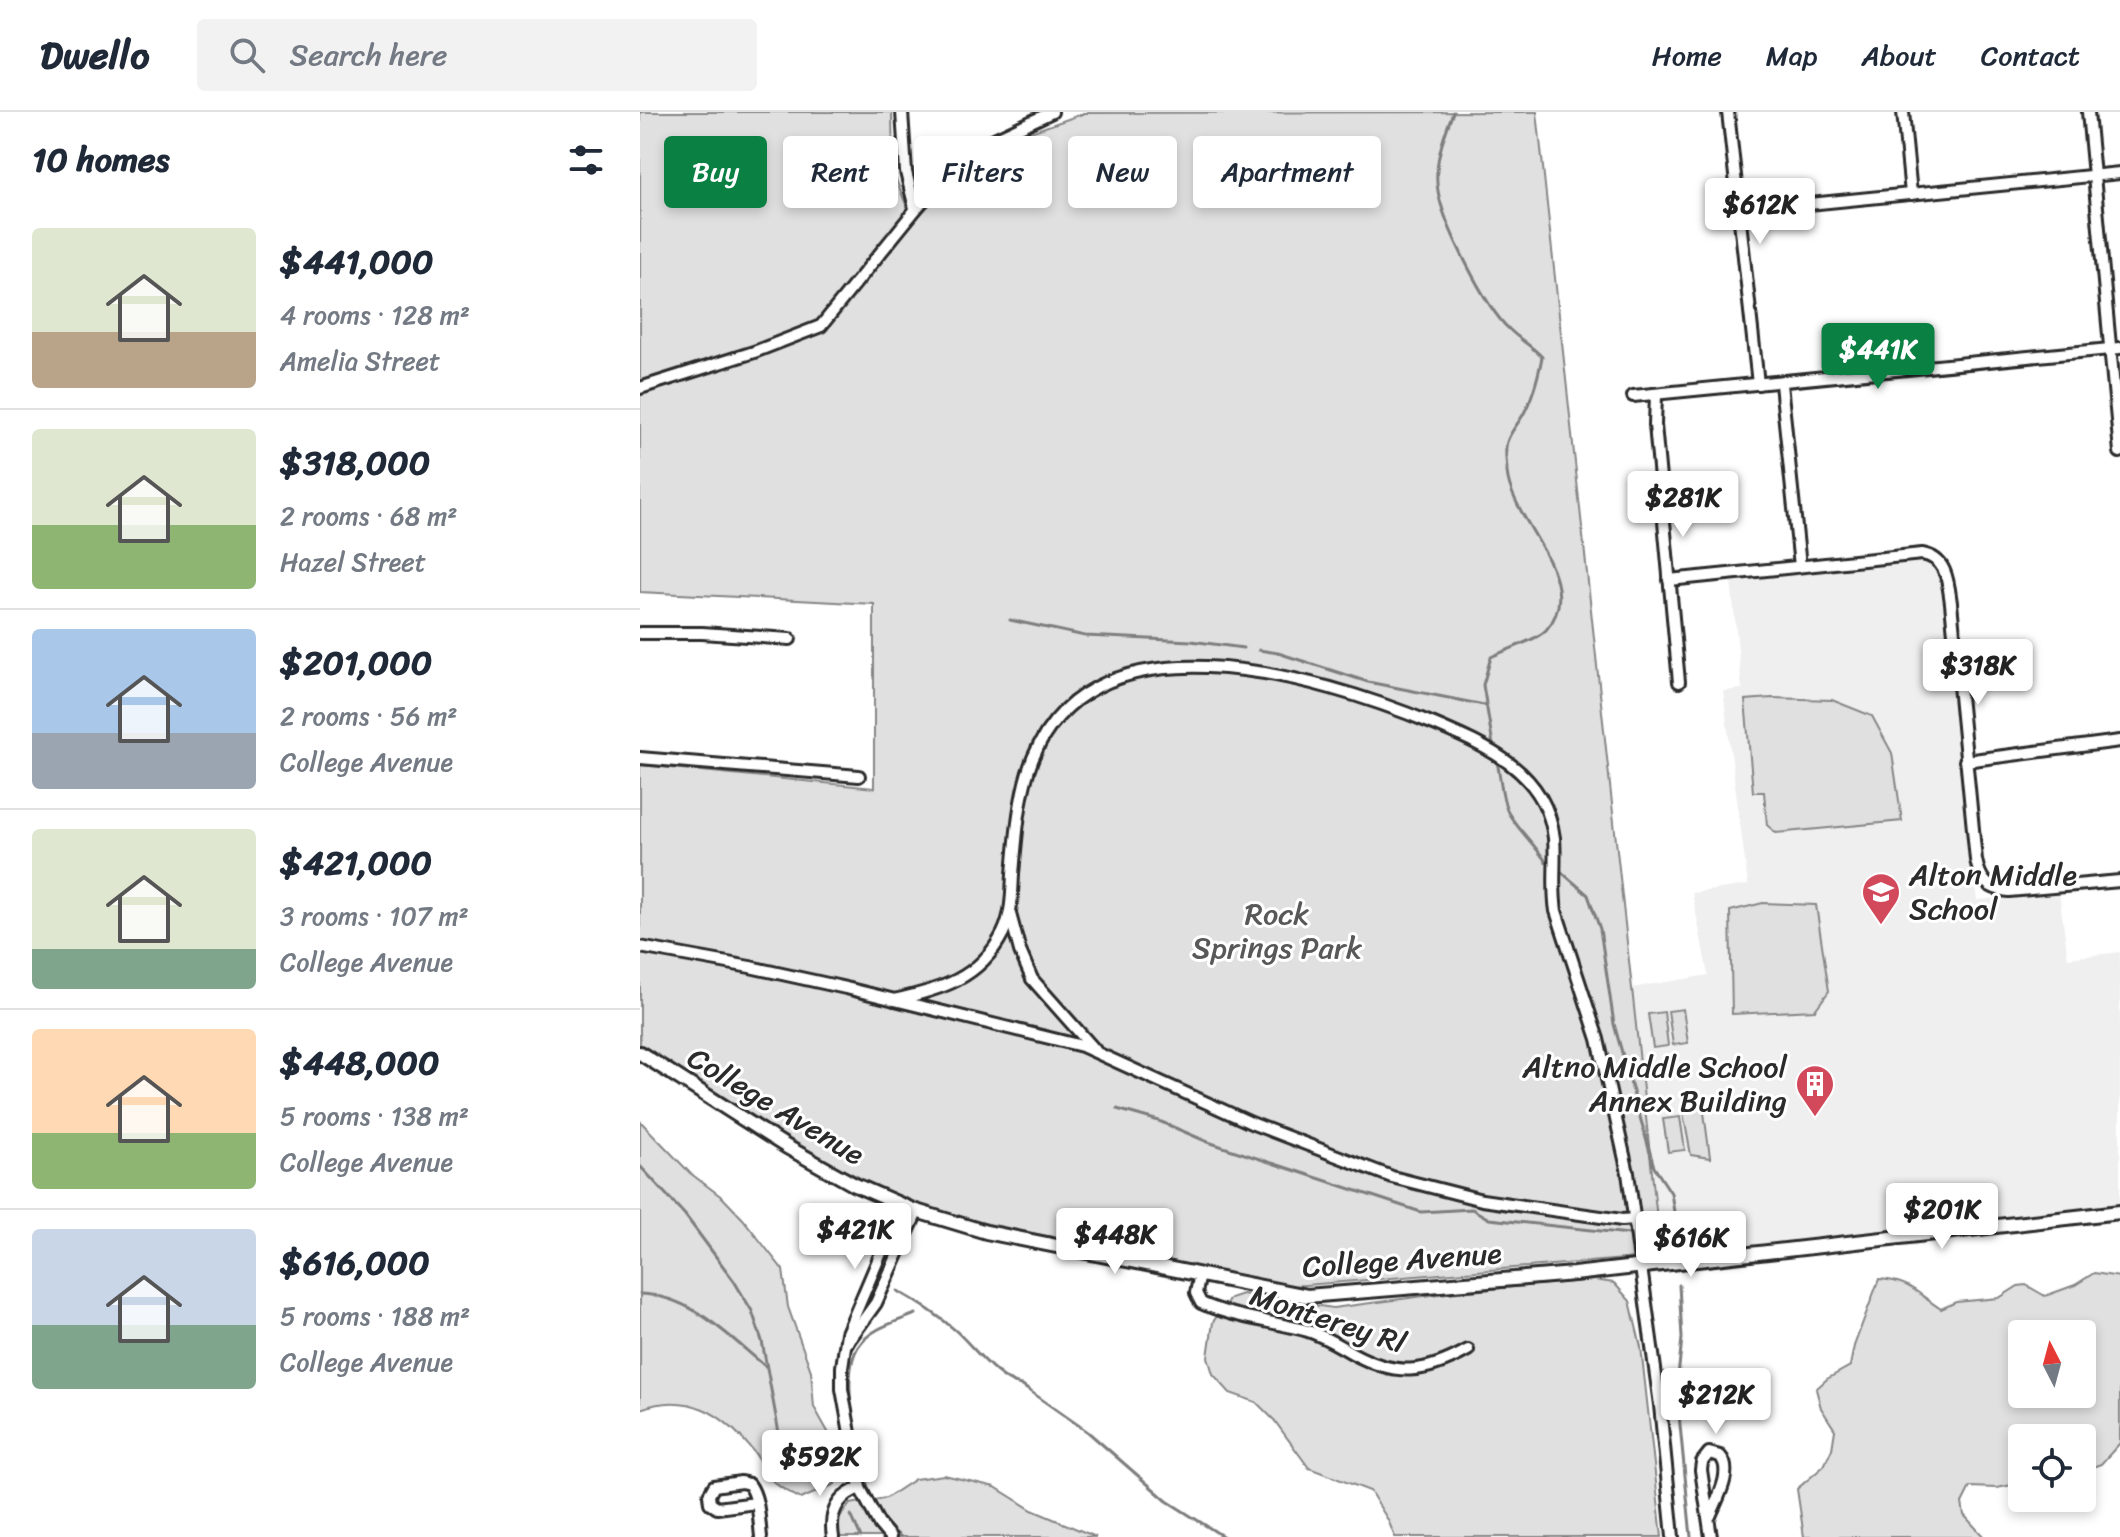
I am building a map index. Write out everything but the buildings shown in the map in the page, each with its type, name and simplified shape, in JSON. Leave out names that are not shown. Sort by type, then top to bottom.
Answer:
[{"type":"main road","name":"College Avenue","points":[[640,1053],[787,1147],[853,1184],[917,1212],[986,1232],[1316,1296],[1641,1266],[2120,1212]]},
{"type":"street","points":[[902,112],[906,172],[914,204]]},
{"type":"street","points":[[1000,136],[1052,112]]},
{"type":"street","points":[[1728,112],[1758,384]]},
{"type":"street","points":[[1903,112],[1911,194]]},
{"type":"street","points":[[2088,112],[2115,349],[2120,452]]},
{"type":"street","points":[[1739,211],[2120,173]]},
{"type":"street","points":[[640,388],[754,352],[821,326],[915,208]]},
{"type":"street","points":[[1633,396],[1781,384],[2115,349]]},
{"type":"street","points":[[1781,384],[1800,566]]},
{"type":"street","points":[[1656,394],[1655,425],[1679,682]]},
{"type":"street","points":[[1669,580],[1922,554],[1935,559],[1945,571],[1949,590],[1979,874],[1993,889],[2009,891],[2120,881]]},
{"type":"street","points":[[640,633],[790,639]]},
{"type":"street","points":[[894,1000],[935,991],[960,980],[993,948],[1010,912],[1023,793],[1037,749],[1061,714],[1092,690],[1112,680],[1134,673],[1175,667],[1248,671],[1330,689],[1479,742],[1523,774],[1540,794],[1554,837],[1553,892],[1556,911],[1610,1085],[1635,1219],[1660,1405],[1673,1537]]},
{"type":"street","points":[[1965,761],[2120,741]]},
{"type":"street","points":[[640,758],[859,776]]},
{"type":"street","points":[[1010,912],[1020,951],[1032,979],[1096,1051]]},
{"type":"street","points":[[640,947],[750,967],[1096,1051],[1251,1123],[1392,1177],[1437,1190],[1511,1205],[1622,1220],[1635,1219]]},
{"type":"street","points":[[890,1537],[879,1524],[860,1488],[842,1389],[842,1367],[852,1319],[901,1206]]},
{"type":"street","points":[[847,1343],[876,1303],[917,1212]]},
{"type":"street","name":"Monterey Rl","points":[[1200,1274],[1196,1293],[1201,1303],[1307,1331],[1388,1368],[1421,1370],[1468,1350]]},
{"type":"street","points":[[1710,1516],[1726,1476],[1726,1465],[1720,1456],[1709,1453],[1702,1462],[1701,1470],[1711,1537]]},
{"type":"street","points":[[833,1537],[831,1519],[835,1506],[843,1497],[860,1488]]},
{"type":"street","points":[[756,1503],[761,1537]]},
{"type":"shaded area","name":"Alton Middle School","points":[[1911,561],[1930,564],[1942,580],[1977,900],[2059,893],[2068,958],[2120,952],[2120,1203],[1661,1256],[1631,988],[1708,975],[1692,893],[1748,885],[1723,691],[1742,689],[1731,581]]},
{"type":"green space","name":"Rock Springs Park","points":[[640,112],[892,112],[892,136],[783,136],[783,208],[898,208],[898,184],[913,222],[927,208],[1052,208],[1052,136],[1021,136],[1085,113],[1537,112],[1661,1256],[1293,1286],[964,1219],[907,1201],[846,1171],[735,1108],[640,1045],[640,765],[874,788],[874,604],[640,592]]},
{"type":"green space","points":[[1745,700],[1832,700],[1872,716],[1892,753],[1902,821],[1776,833],[1767,825],[1764,792],[1753,792]]},
{"type":"green space","points":[[1763,903],[1816,905],[1829,991],[1815,1010],[1732,1014],[1730,911]]},
{"type":"green space","points":[[1683,1009],[1688,1043],[1673,1045],[1668,1011]]},
{"type":"green space","points":[[1664,1012],[1668,1046],[1653,1048],[1648,1014]]},
{"type":"green space","points":[[1703,1105],[1710,1158],[1691,1155],[1682,1107]]},
{"type":"green space","points":[[1680,1117],[1685,1150],[1668,1152],[1663,1119]]},
{"type":"green space","points":[[640,1121],[690,1173],[723,1198],[783,1270],[788,1307],[811,1371],[814,1407],[837,1448],[835,1484],[801,1499],[771,1479],[742,1438],[717,1416],[689,1404],[657,1404],[640,1409]]},
{"type":"green space","points":[[2094,1273],[2120,1277],[2120,1443],[2101,1464],[2096,1466],[2096,1424],[2008,1424],[2008,1486],[1970,1487],[1962,1503],[1964,1515],[1984,1537],[1804,1537],[1797,1489],[1824,1466],[1832,1449],[1835,1430],[1821,1408],[1816,1389],[1850,1366],[1854,1346],[1879,1279],[1906,1285],[1941,1309],[1956,1302],[1999,1298],[2018,1286],[2026,1285],[2045,1296],[2075,1285]]},
{"type":"green space","points":[[1594,1280],[1614,1283],[1630,1301],[1641,1347],[1662,1537],[1395,1537],[1370,1491],[1309,1468],[1274,1420],[1256,1402],[1230,1393],[1213,1374],[1208,1357],[1213,1322],[1230,1298],[1242,1294],[1333,1308],[1447,1293]]},
{"type":"green space","points":[[944,1475],[995,1487],[1032,1510],[1096,1537],[838,1537],[837,1521],[850,1504],[886,1498],[915,1479]]},
{"type":"waterway","points":[[1453,112],[1440,150],[1437,171],[1438,191],[1448,223],[1488,303],[1513,333],[1542,357],[1530,401],[1507,442],[1507,472],[1521,511],[1554,572],[1559,592],[1557,611],[1542,634],[1491,657],[1483,685],[1494,751]]},
{"type":"waterway","points":[[1010,620],[1085,636],[1191,641],[1243,648]]},
{"type":"waterway","points":[[1259,650],[1278,653],[1368,682],[1484,705]]},
{"type":"waterway","points":[[1496,758],[1507,810],[1546,862]]},
{"type":"waterway","points":[[1558,869],[1588,895],[1600,929],[1614,1024],[1654,1167],[1671,1193],[1675,1218]]},
{"type":"waterway","points":[[1117,1109],[1421,1212],[1472,1209],[1489,1219],[1629,1234]]},
{"type":"waterway","points":[[640,1166],[685,1215],[734,1281],[752,1311],[762,1341],[781,1444],[829,1485]]},
{"type":"waterway","points":[[1646,1235],[1676,1237]]},
{"type":"waterway","points":[[1679,1285],[1682,1338],[1678,1377],[1679,1415],[1691,1537]]},
{"type":"waterway","points":[[898,1291],[948,1324],[1004,1377],[1021,1385],[1088,1432],[1167,1501],[1224,1537]]},
{"type":"waterway","points":[[640,1294],[659,1296],[692,1309],[765,1366]]},
{"type":"waterway","points":[[901,1537],[879,1514],[868,1489],[853,1425],[850,1380],[852,1362],[863,1340],[884,1326],[916,1314]]},
{"type":"waterway","points":[[851,1515],[861,1537]]},
{"type":"place","name":"Alton Middle School","points":[[1881,926]]},
{"type":"place","name":"Altno Middle School Annex Building","points":[[1815,1118]]}]
